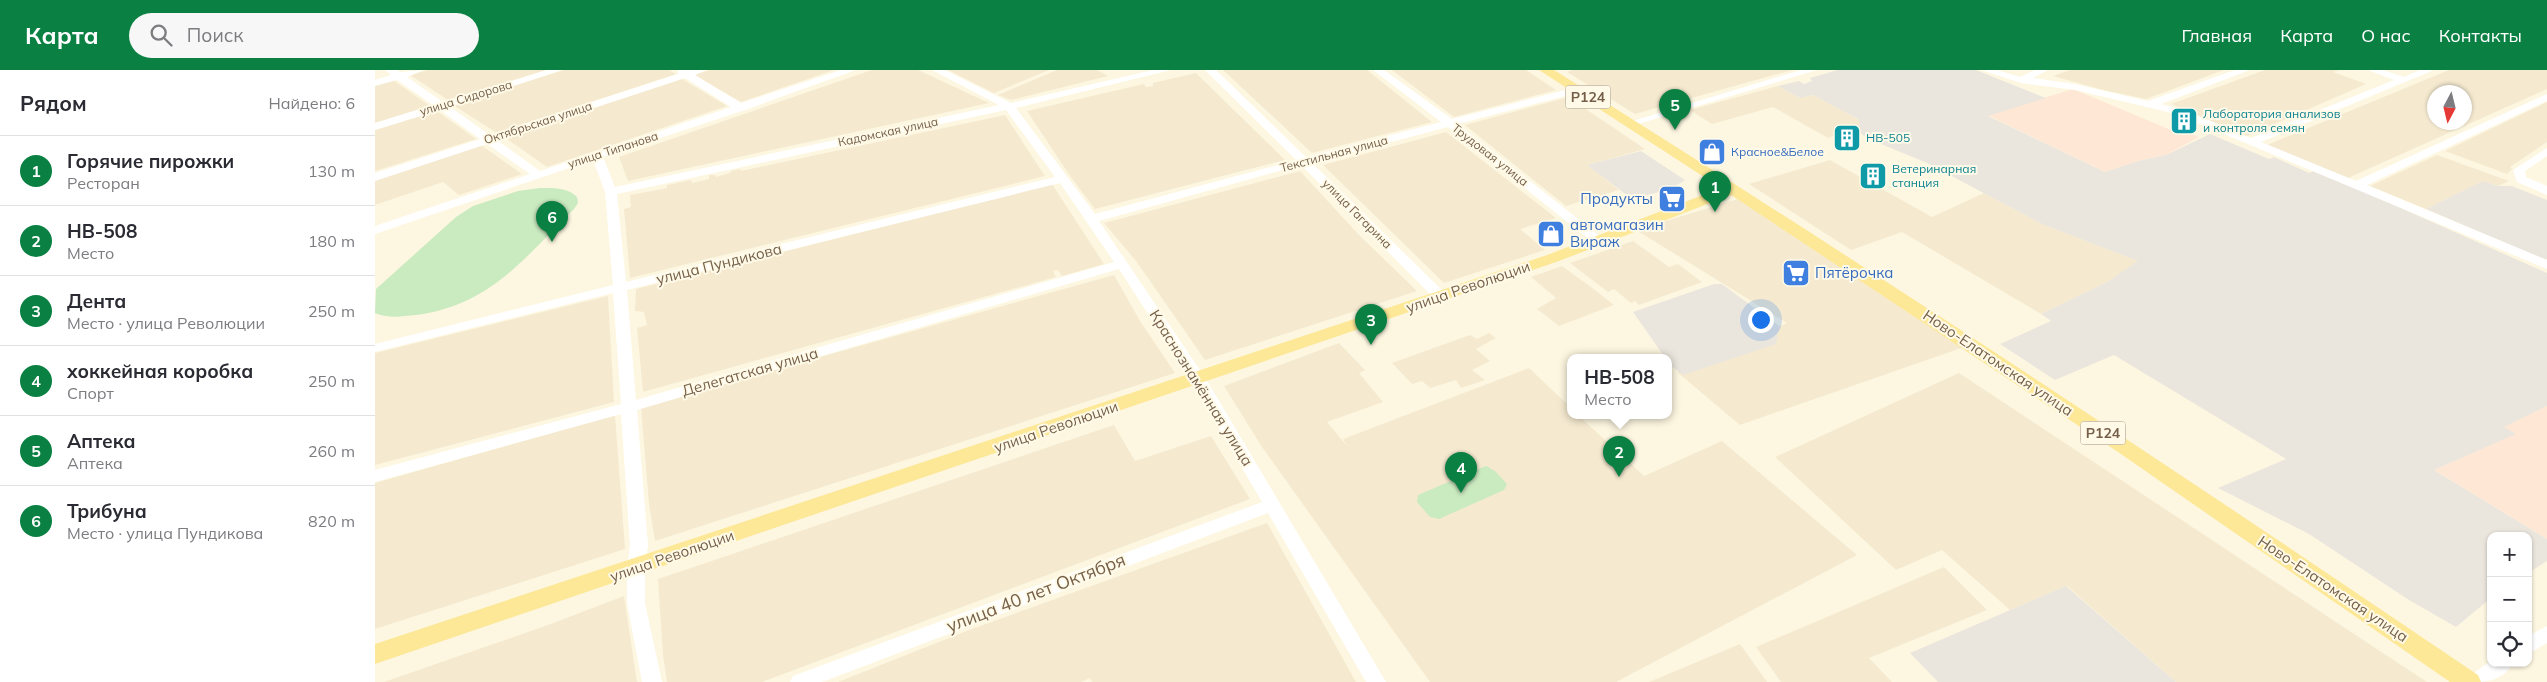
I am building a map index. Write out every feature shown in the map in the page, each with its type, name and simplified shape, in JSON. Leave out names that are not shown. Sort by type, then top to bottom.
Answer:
[{"type":"main road","name":"Ново-Елатомская улица","points":[[1545,70],[1631,123],[1980,350],[2469,682]]},
{"type":"main road","name":"улица Революции","points":[[375,654],[1198,379],[1600,241],[1733,189]]},
{"type":"street","points":[[375,83],[394,73],[419,70]]},
{"type":"street","name":"улица Сидорова","points":[[375,127],[557,70]]},
{"type":"street","name":"Октябрьская улица","points":[[375,177],[682,72],[701,70]]},
{"type":"street","name":"улица Типанова","points":[[375,230],[851,70]]},
{"type":"street","points":[[937,70],[1009,106]]},
{"type":"street","name":"Кадомская улица","points":[[611,192],[1166,70]]},
{"type":"street","name":"улица Гагарина","points":[[1210,70],[1307,162],[1351,210],[1440,296]]},
{"type":"street","name":"Трудовая улица","points":[[1378,70],[1600,241]]},
{"type":"street","points":[[1631,123],[1812,70]]},
{"type":"street","points":[[1986,70],[2021,80],[2075,87],[2117,99],[2151,104],[2180,112],[2547,265]]},
{"type":"street","points":[[2021,80],[2043,70]]},
{"type":"street","points":[[2151,104],[2245,70]]},
{"type":"street","points":[[2373,70],[2404,80]]},
{"type":"street","points":[[2251,142],[2429,70]]},
{"type":"street","points":[[682,72],[741,108]]},
{"type":"street","points":[[394,73],[539,175]]},
{"type":"street","name":"Текстильная улица","points":[[1092,219],[1191,191],[1577,90]]},
{"type":"street","points":[[2358,185],[2547,97]]},
{"type":"street","name":"Краснознамённая улица","points":[[1009,106],[1092,219],[1198,379],[1376,682]]},
{"type":"street","points":[[2547,151],[2519,170],[2521,179],[2547,191]]},
{"type":"street","points":[[597,155],[611,192],[617,249],[639,545],[636,568],[638,621],[652,682]]},
{"type":"street","name":"улица Пундикова","points":[[375,348],[1062,179]]},
{"type":"street","name":"Делегатская улица","points":[[375,476],[629,407],[1123,264]]},
{"type":"street","name":"улица 40 лет Октября","points":[[800,682],[1272,505]]},
{"type":"street","points":[[2532,643],[2547,633]]},
{"type":"street","points":[[2475,682],[2497,667]]},
{"type":"shaded area","points":[[428,70],[546,70],[448,100],[410,75]]},
{"type":"shaded area","points":[[564,70],[669,70],[676,74],[497,133],[453,105]]},
{"type":"shaded area","points":[[710,70],[834,70],[741,102],[694,75]]},
{"type":"shaded area","points":[[872,70],[918,70],[989,103],[628,181],[619,157]]},
{"type":"shaded area","points":[[948,70],[1049,70],[994,93]]},
{"type":"shaded area","points":[[1057,70],[1097,70],[1108,76],[1011,100],[998,95]]},
{"type":"shaded area","points":[[1223,70],[1367,70],[1432,122],[1312,153]]},
{"type":"shaded area","points":[[1392,70],[1526,70],[1556,90],[1454,117]]},
{"type":"shaded area","points":[[1573,70],[1792,70],[1635,114],[1567,72]]},
{"type":"shaded area","points":[[1838,70],[1976,70],[2046,98],[1988,116],[2105,172],[2138,161],[2166,155],[2210,134],[2269,159],[2274,157],[2309,173],[2315,170],[2547,273],[2547,406],[2504,427],[2516,434],[2434,470],[2547,539],[2547,561],[2532,570],[2532,532],[2487,532],[2487,601],[2456,627],[2409,600],[2309,534],[2218,488],[2286,459],[2114,355],[2055,380],[2000,344],[2051,321],[2041,314],[2107,282],[2138,261],[2042,224],[1927,163],[1869,139],[1852,128],[1860,124],[1858,119],[1813,95],[1800,98],[1778,86],[1799,81],[1804,84],[1812,81],[1810,78]]},
{"type":"shaded area","points":[[2070,70],[2224,70],[2146,99],[2103,90],[2053,76]]},
{"type":"shaded area","points":[[2265,70],[2339,70],[2333,72],[2366,84],[2247,136],[2171,104]]},
{"type":"shaded area","points":[[2449,70],[2547,70],[2547,89],[2472,123],[2472,85],[2427,85],[2427,130],[2455,130],[2348,178],[2267,145]]},
{"type":"shaded area","points":[[1196,73],[1285,160],[1095,209],[1070,176],[1027,111],[1144,84],[1146,87],[1153,86],[1153,83]]},
{"type":"shaded area","points":[[682,79],[727,106],[547,167],[504,137]]},
{"type":"shaded area","points":[[393,80],[430,106],[375,123],[375,85]]},
{"type":"shaded area","points":[[1778,86],[1800,98],[1813,95],[1858,119],[1861,124],[1828,138],[1773,107],[1712,124],[1690,110]]},
{"type":"shaded area","points":[[2073,89],[2171,130],[2187,132],[2199,137],[2166,155],[2138,161],[2105,172],[1987,115]]},
{"type":"shaded area","points":[[1565,98],[1571,99],[1645,149],[1588,165],[1619,190],[1566,206],[1465,125]]},
{"type":"shaded area","points":[[2547,102],[2547,142],[2510,167],[2512,169],[2507,174],[2445,151]]},
{"type":"shaded area","points":[[437,111],[476,139],[375,171],[375,130]]},
{"type":"shaded area","points":[[1005,115],[1045,176],[630,278],[624,209],[631,207],[630,195],[667,188],[667,185],[691,180],[692,183],[709,179],[709,175],[715,175],[716,177],[731,171],[741,169],[741,171]]},
{"type":"shaded area","points":[[1446,132],[1556,218],[1520,229],[1545,250],[1444,283],[1323,165]]},
{"type":"shaded area","points":[[481,145],[522,174],[459,195],[443,182],[375,205],[375,180]]},
{"type":"shaded area","points":[[1641,151],[1685,180],[1671,189],[1632,199],[1587,165]]},
{"type":"shaded area","points":[[2437,155],[2509,181],[2498,186],[2483,182],[2426,209],[2370,186]]},
{"type":"shaded area","points":[[1830,160],[1932,217],[1984,193],[2042,224],[2139,261],[2107,282],[2041,314],[1902,232],[1851,250],[1749,184]]},
{"type":"shaded area","points":[[1300,171],[1359,235],[1417,291],[1205,360],[1136,261],[1104,223]]},
{"type":"shaded area","points":[[2483,181],[2498,186],[2512,186],[2547,200],[2547,259],[2545,260],[2426,209]]},
{"type":"shaded area","points":[[1052,184],[1104,264],[1062,276],[1058,270],[1053,271],[1056,277],[643,392],[637,328],[647,325],[644,312],[635,311],[636,289]]},
{"type":"shaded area","points":[[1738,199],[1970,345],[1740,425],[1677,372],[1787,323],[1636,230]]},
{"type":"shaded area","points":[[1633,241],[1669,267],[1678,264],[1702,282],[1639,305],[1635,301],[1631,303],[1614,289],[1608,292],[1570,263]]},
{"type":"shaded area","points":[[1562,266],[1614,305],[1559,326],[1537,309],[1556,298],[1531,277]]},
{"type":"shaded area","points":[[1114,275],[1140,321],[1175,373],[655,541],[649,504],[641,407]]},
{"type":"shaded area","points":[[1714,284],[1722,284],[1779,326],[1776,344],[1683,375],[1672,367],[1672,354],[1662,354],[1633,312]]},
{"type":"shaded area","points":[[608,296],[614,402],[375,465],[375,353]]},
{"type":"shaded area","points":[[1489,333],[1496,338],[1476,349],[1490,361],[1472,370],[1485,380],[1461,388],[1456,380],[1430,388],[1422,381],[1412,384],[1392,363],[1470,335],[1477,339]]},
{"type":"shaded area","points":[[1339,343],[1365,370],[1359,373],[1383,402],[1327,422],[1347,446],[1343,439],[1529,368],[1567,404],[1567,419],[1582,419],[1644,476],[1722,441],[1857,555],[1616,682],[1430,682],[1262,447],[1224,386]]},
{"type":"shaded area","points":[[1959,373],[2427,682],[2176,682],[2067,586],[2010,610],[1942,550],[1896,570],[1775,457]]},
{"type":"shaded area","points":[[2547,406],[2547,539],[2434,470],[2515,434],[2503,427]]},
{"type":"shaded area","points":[[615,415],[625,549],[375,629],[375,483]]},
{"type":"shaded area","points":[[1114,425],[1135,461],[1211,436],[1250,499],[762,682],[667,682],[663,655],[658,579]]},
{"type":"shaded area","points":[[1267,523],[1356,682],[1092,682],[1090,678],[1081,682],[838,682],[969,630]]},
{"type":"shaded area","points":[[1944,567],[1987,610],[1869,658],[1892,682],[1781,682],[1756,647]]},
{"type":"shaded area","points":[[2066,586],[2176,682],[1938,682],[1910,653]]},
{"type":"shaded area","points":[[624,596],[637,682],[384,682],[548,625]]},
{"type":"shaded area","points":[[1740,644],[1767,682],[1649,682],[1716,654]]},
{"type":"green space","points":[[540,188],[569,191],[577,197],[578,203],[539,245],[504,277],[486,290],[442,310],[390,317],[375,313],[376,289],[456,217],[473,206],[518,191]]},
{"type":"green space","points":[[1486,466],[1495,471],[1507,484],[1504,490],[1439,519],[1430,517],[1417,502],[1418,495]]},
{"type":"place","name":"Лаборатория анализов и контроля семян","points":[[2184,121]]},
{"type":"place","name":"Аптека","points":[[1675,130]]},
{"type":"place","name":"НВ-505","points":[[1847,138]]},
{"type":"place","name":"Красное&Белое","points":[[1712,152]]},
{"type":"place","name":"Ветеринарная станция","points":[[1873,176]]},
{"type":"place","name":"Продукты","points":[[1672,199]]},
{"type":"place","name":"Горячие пирожки","points":[[1715,212]]},
{"type":"place","name":"автомагазин Вираж","points":[[1551,234]]},
{"type":"place","name":"Трибуна","points":[[552,242]]},
{"type":"place","name":"Пятёрочка","points":[[1796,273]]},
{"type":"place","name":"Дента","points":[[1371,345]]},
{"type":"place","name":"НВ-508","points":[[1619,477]]},
{"type":"place","name":"хоккейная коробка","points":[[1461,493]]}]
